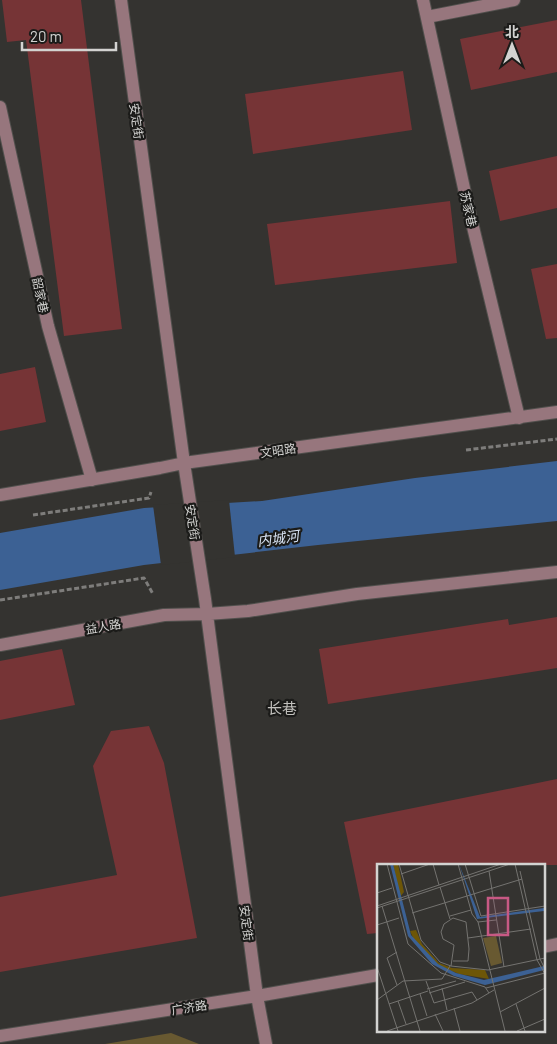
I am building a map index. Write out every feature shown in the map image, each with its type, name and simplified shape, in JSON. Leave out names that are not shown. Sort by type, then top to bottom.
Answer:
[{"type":"street","name":"安定街","points":[[120,0],[184,463],[205,599],[257,996],[266,1044]]},
{"type":"street","name":"苏家巷","points":[[423,0],[467,202],[519,418]]},
{"type":"street","points":[[427,17],[514,0]]},
{"type":"street","name":"韶家巷","points":[[0,107],[48,326],[92,480]]},
{"type":"street","name":"文昭路","points":[[0,495],[184,463],[557,412]]},
{"type":"street","name":"益人路","points":[[0,645],[164,615],[248,611],[357,594],[557,572]]},
{"type":"street","points":[[544,947],[557,944]]},
{"type":"street","name":"广济路","points":[[0,1036],[377,975]]},
{"type":"path","points":[[0,600],[144,578],[164,615]]},
{"type":"shaded area","points":[[171,1033],[199,1044],[105,1044]]},
{"type":"water","name":"内城河","points":[[557,461],[557,521],[144,565],[0,590],[0,533],[144,508],[262,501],[415,478]]},
{"type":"pier","points":[[229,500],[235,557],[161,565],[153,505]]},
{"type":"building","points":[[2,0],[81,0],[122,329],[64,336],[26,40],[7,42]]},
{"type":"building","points":[[557,20],[557,72],[471,90],[460,39]]},
{"type":"building","points":[[403,71],[412,130],[253,154],[245,94]]},
{"type":"building","points":[[557,156],[557,208],[500,221],[489,171]]},
{"type":"building","points":[[450,201],[457,263],[275,285],[267,224]]},
{"type":"building","points":[[557,264],[557,338],[546,339],[531,269]]},
{"type":"building","points":[[35,367],[46,422],[0,431],[0,374]]},
{"type":"building","points":[[557,617],[557,668],[328,704],[319,649],[508,619],[509,625]]},
{"type":"building","points":[[62,649],[75,705],[0,720],[0,661]]},
{"type":"building","points":[[149,726],[164,763],[197,938],[0,972],[0,897],[117,875],[93,766],[111,731]]},
{"type":"building","points":[[557,779],[557,865],[377,864],[377,933],[367,934],[344,822]]},
{"type":"district","name":"长巷","points":[[282,708]]}]
